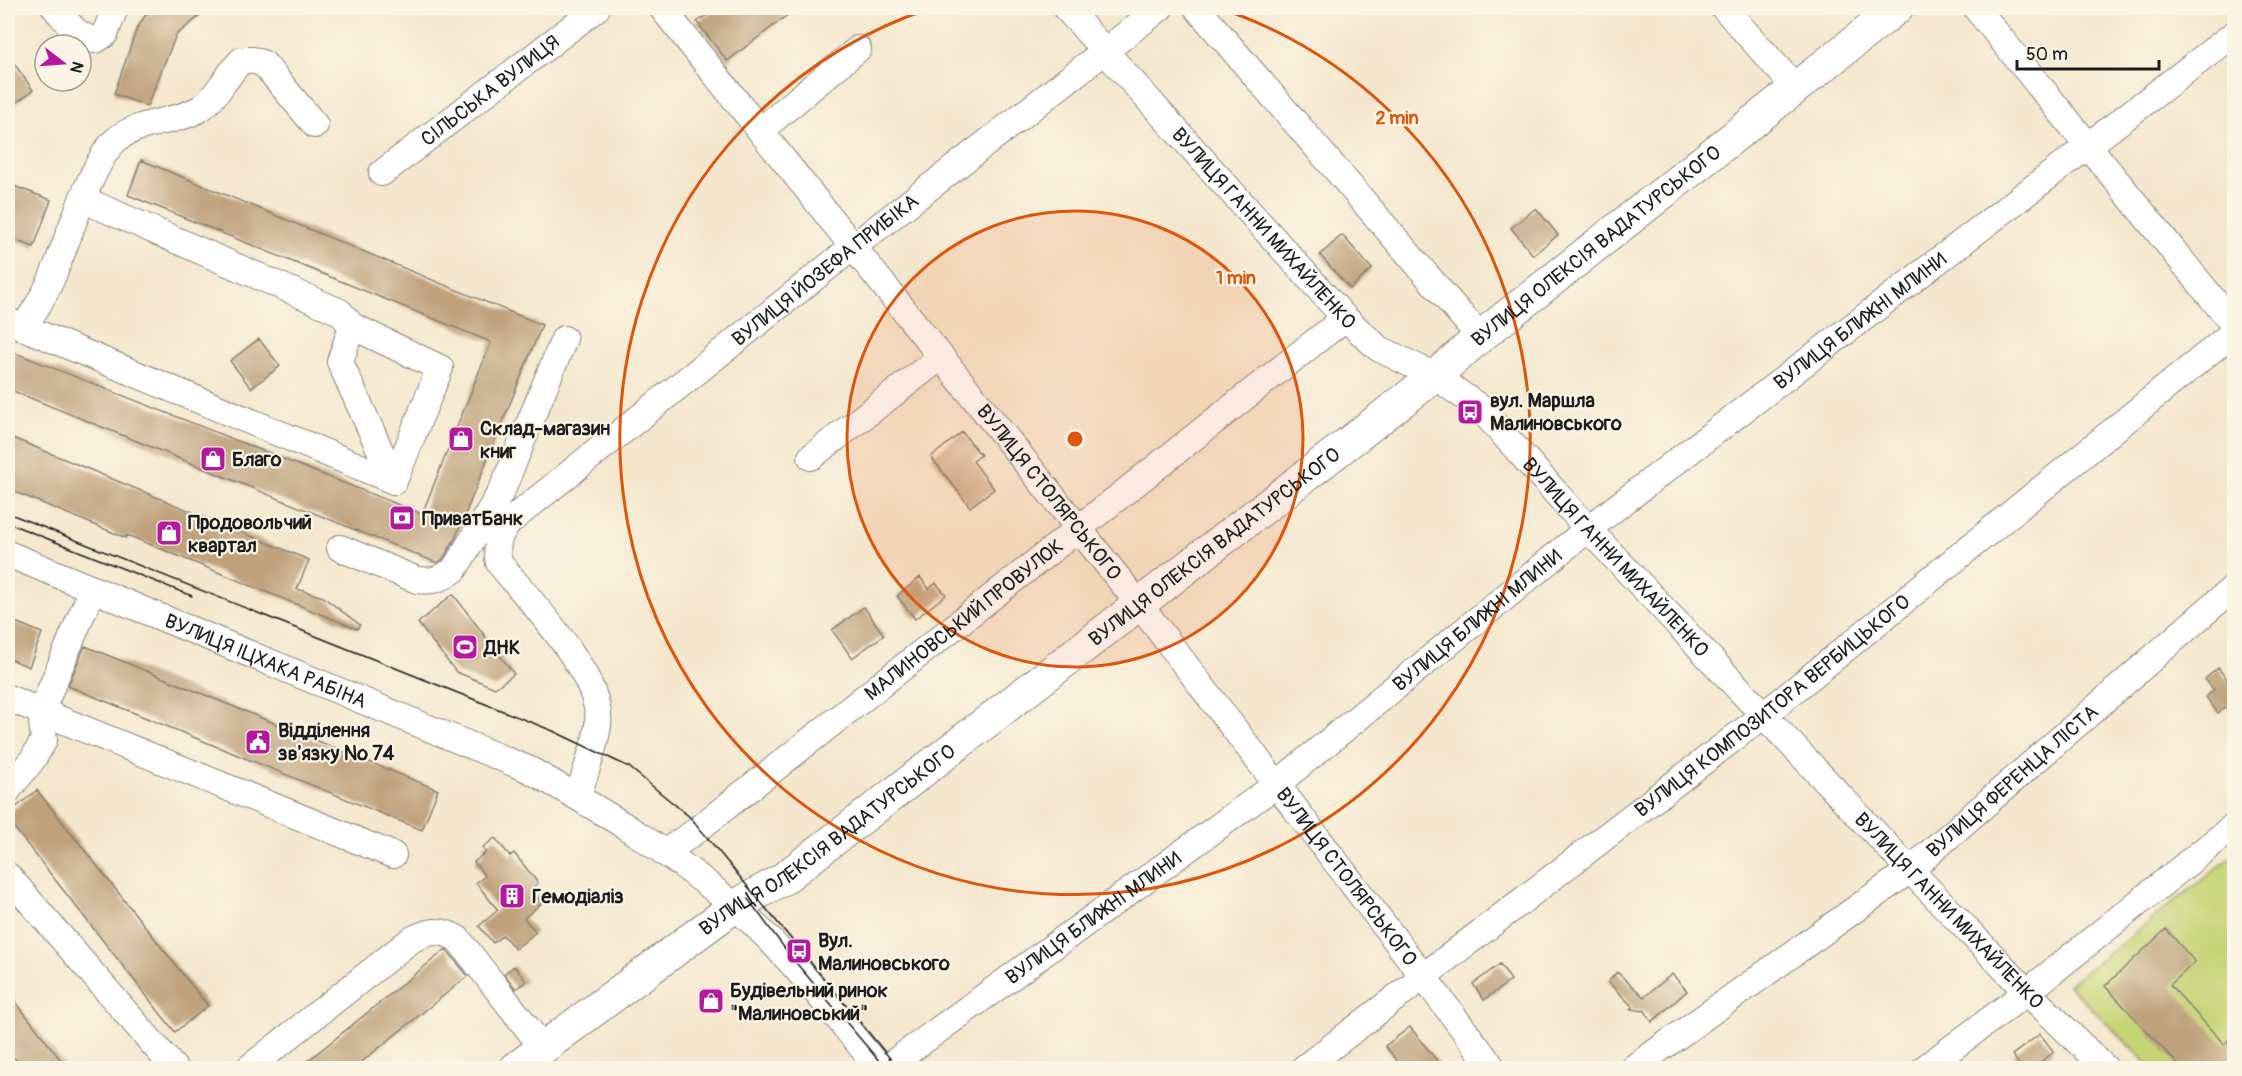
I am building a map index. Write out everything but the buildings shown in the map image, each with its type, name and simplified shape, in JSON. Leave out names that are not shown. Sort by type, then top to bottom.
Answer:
[{"type":"main road","name":"ВУЛИЦЯ ОЛЕКСІЯ ВАДАТУРСЬКОГО","points":[[516,1068],[735,906],[783,879],[1435,376],[1480,337],[1794,86],[1897,8]]},
{"type":"street","points":[[55,8],[77,33],[87,39],[96,40],[105,34],[115,8]]},
{"type":"street","name":"СІЛЬСЬКА ВУЛИЦЯ","points":[[382,173],[597,8]]},
{"type":"street","name":"ВУЛИЦЯ СТОЛЯРСЬКОГО","points":[[662,8],[1139,604],[1426,977],[1493,1068]]},
{"type":"street","name":"ВУЛИЦЯ ГАННИ МИХАЙЛЕНКО","points":[[1066,8],[1345,318],[1378,348],[1435,376],[1479,407],[1588,529],[1910,870],[2027,992],[2105,1068]]},
{"type":"street","name":"ВУЛИЦЯ ЙОЗЕФА ПРИБІКА","points":[[492,538],[510,521],[854,246],[1160,8]]},
{"type":"street","points":[[1197,8],[1480,337]]},
{"type":"street","points":[[1724,8],[1794,86]]},
{"type":"street","points":[[1976,8],[2235,325]]},
{"type":"street","name":"ВУЛИЦЯ БЛИЖНІ МЛИНИ","points":[[886,1068],[1277,784],[1588,529],[2235,34]]},
{"type":"street","points":[[760,130],[858,49]]},
{"type":"street","points":[[315,125],[264,64],[254,60],[242,60],[202,107],[171,120],[129,130],[114,141],[82,199],[50,282],[16,325],[394,482]]},
{"type":"street","points":[[82,199],[340,312],[352,326],[440,368],[394,482]]},
{"type":"street","name":"МАЛИНОВСЬКИЙ ПРОВУЛОК","points":[[664,853],[693,833],[1345,318]]},
{"type":"street","points":[[352,326],[340,362],[394,482]]},
{"type":"street","name":"ВУЛИЦЯ КОМПОЗИТОРА ВЕРБИЦЬКОГО","points":[[1304,1068],[1426,977],[1764,715],[2235,332]]},
{"type":"street","points":[[564,339],[502,490],[492,538],[500,563],[586,673],[597,700],[598,725],[578,796]]},
{"type":"street","points":[[811,457],[941,357]]},
{"type":"street","points":[[340,549],[417,580],[430,582],[442,579],[492,538]]},
{"type":"street","name":"ВУЛИЦЯ ІЦХАКА РАБІНА","points":[[8,554],[530,770],[578,796],[664,853],[735,906],[768,937],[879,1068]]},
{"type":"street","name":"ВУЛИЦЯ ФЕРЕНЦА ЛІСТА","points":[[1633,1068],[1910,870],[2235,587]]},
{"type":"street","points":[[8,790],[33,759],[44,740],[41,712],[92,590]]},
{"type":"street","points":[[8,698],[393,855]]},
{"type":"street","points":[[1925,1068],[2027,992],[2235,826]]},
{"type":"street","points":[[8,876],[169,1067]]},
{"type":"street","points":[[249,1068],[411,940],[436,930],[447,932],[458,939],[543,1048]]},
{"type":"green space","points":[[2234,855],[2234,1068],[2152,1068],[2068,985]]},
{"type":"tram line","points":[[8,513],[553,731],[629,767],[691,818],[898,1068]]},
{"type":"tram line","points":[[8,523],[192,596]]},
{"type":"tram line","points":[[748,899],[792,958],[885,1068]]},
{"type":"place","name":"вул. Маршла Малиновського","points":[[1470,412]]},
{"type":"place","name":"Склад-магазин книг","points":[[461,439]]},
{"type":"place","name":"Благо","points":[[213,459]]},
{"type":"place","name":"ПриватБанк","points":[[402,518]]},
{"type":"place","name":"Продовольчий квартал","points":[[169,533]]},
{"type":"place","name":"ДНК","points":[[465,647]]},
{"type":"place","name":"Відділення зв'язку № 74","points":[[258,742]]},
{"type":"place","name":"Гемодіаліз","points":[[512,896]]},
{"type":"place","name":"Вул. Малиновського","points":[[799,951]]},
{"type":"place","name":"Будівельний ринок \"Малиновський\"","points":[[711,1001]]}]
